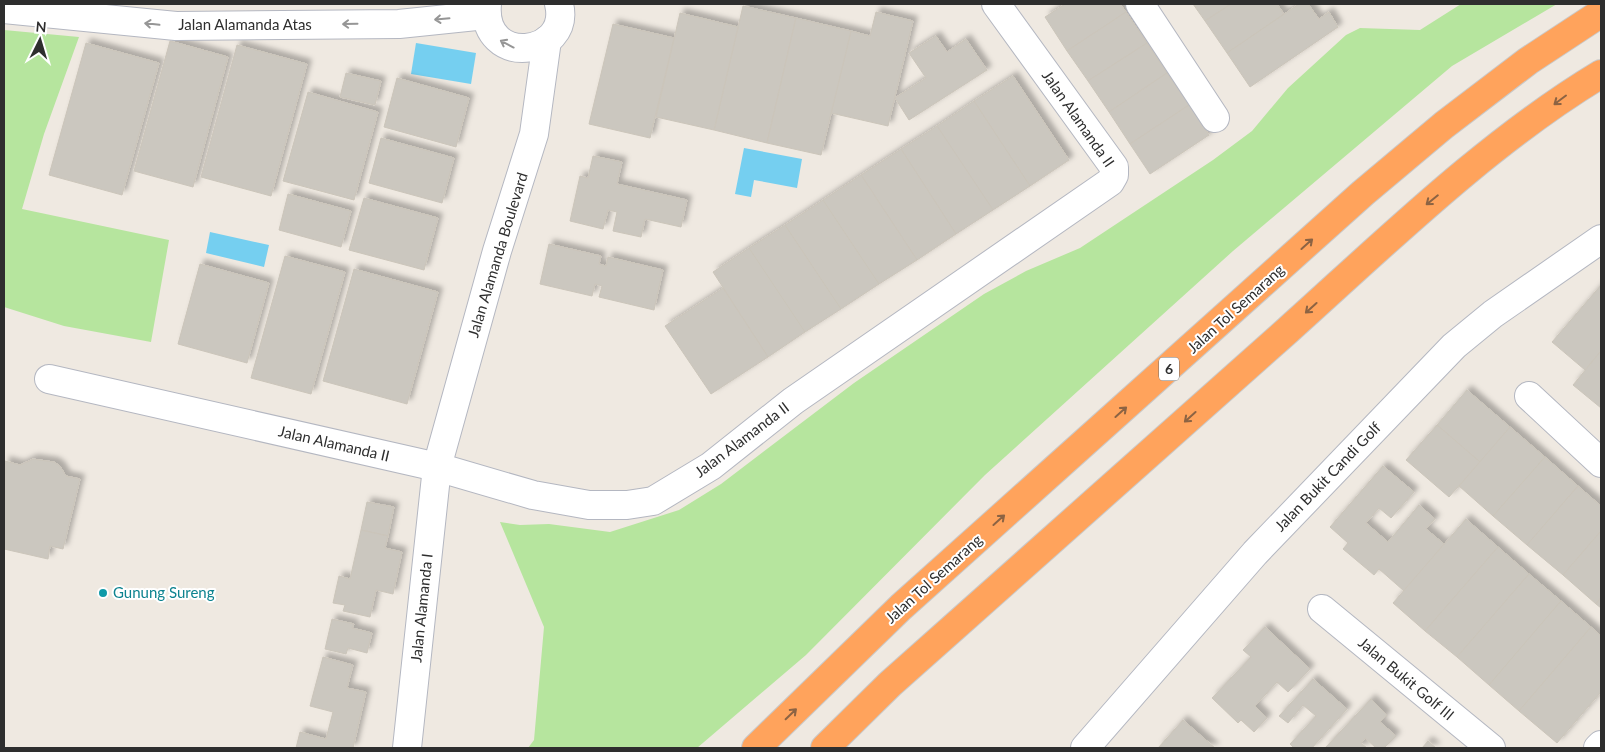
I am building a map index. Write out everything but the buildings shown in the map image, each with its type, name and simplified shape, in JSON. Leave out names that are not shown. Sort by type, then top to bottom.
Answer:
[{"type":"highway","name":"Jalan Tol Semarang","points":[[756,748],[901,608],[1363,193],[1451,119],[1528,62],[1601,13]]},
{"type":"highway","points":[[825,748],[890,684],[1426,205],[1522,128],[1572,91],[1601,74]]},
{"type":"street","name":"Jalan Alamanda Boulevard","points":[[436,467],[496,251],[534,134],[547,40],[559,21],[559,4]]},
{"type":"street","name":"Jalan Alamanda II","points":[[49,379],[436,467],[533,495],[589,505],[627,505],[653,501],[711,466],[793,401],[1110,182],[1114,175],[1114,167],[996,4]]},
{"type":"street","points":[[1140,4],[1215,118]]},
{"type":"street","name":"Jalan Alamanda Atas","points":[[4,9],[176,26],[398,24],[487,10]]},
{"type":"street","points":[[487,10],[489,26],[504,44],[526,49],[547,40]]},
{"type":"street","name":"Jalan Bukit Candi Golf","points":[[1085,748],[1256,553],[1454,346],[1493,314],[1601,239]]},
{"type":"street","points":[[1529,396],[1601,463]]},
{"type":"street","name":"Jalan Alamanda I","points":[[407,748],[436,467]]},
{"type":"street","name":"Jalan Bukit Golf III","points":[[1322,609],[1491,748]]},
{"type":"street","points":[[1598,748],[1601,744]]},
{"type":"green space","points":[[1461,4],[1557,4],[1452,66],[1233,251],[985,475],[806,655],[697,748],[528,748],[534,740],[544,627],[500,522],[520,525],[549,524],[610,532],[679,510],[721,484],[854,383],[984,294],[1026,271],[1080,248],[1213,160],[1252,131],[1288,88],[1346,35],[1360,28],[1420,30]]},
{"type":"green space","points":[[4,30],[79,37],[44,134],[22,209],[169,240],[151,342],[64,326],[4,307]]},
{"type":"water","points":[[416,43],[476,53],[471,84],[411,74]]},
{"type":"water","points":[[744,148],[802,159],[797,188],[754,180],[751,197],[735,194]]},
{"type":"water","points":[[210,232],[269,245],[264,267],[206,253]]},
{"type":"place","name":"Gunung Sureng","points":[[103,593]]}]
